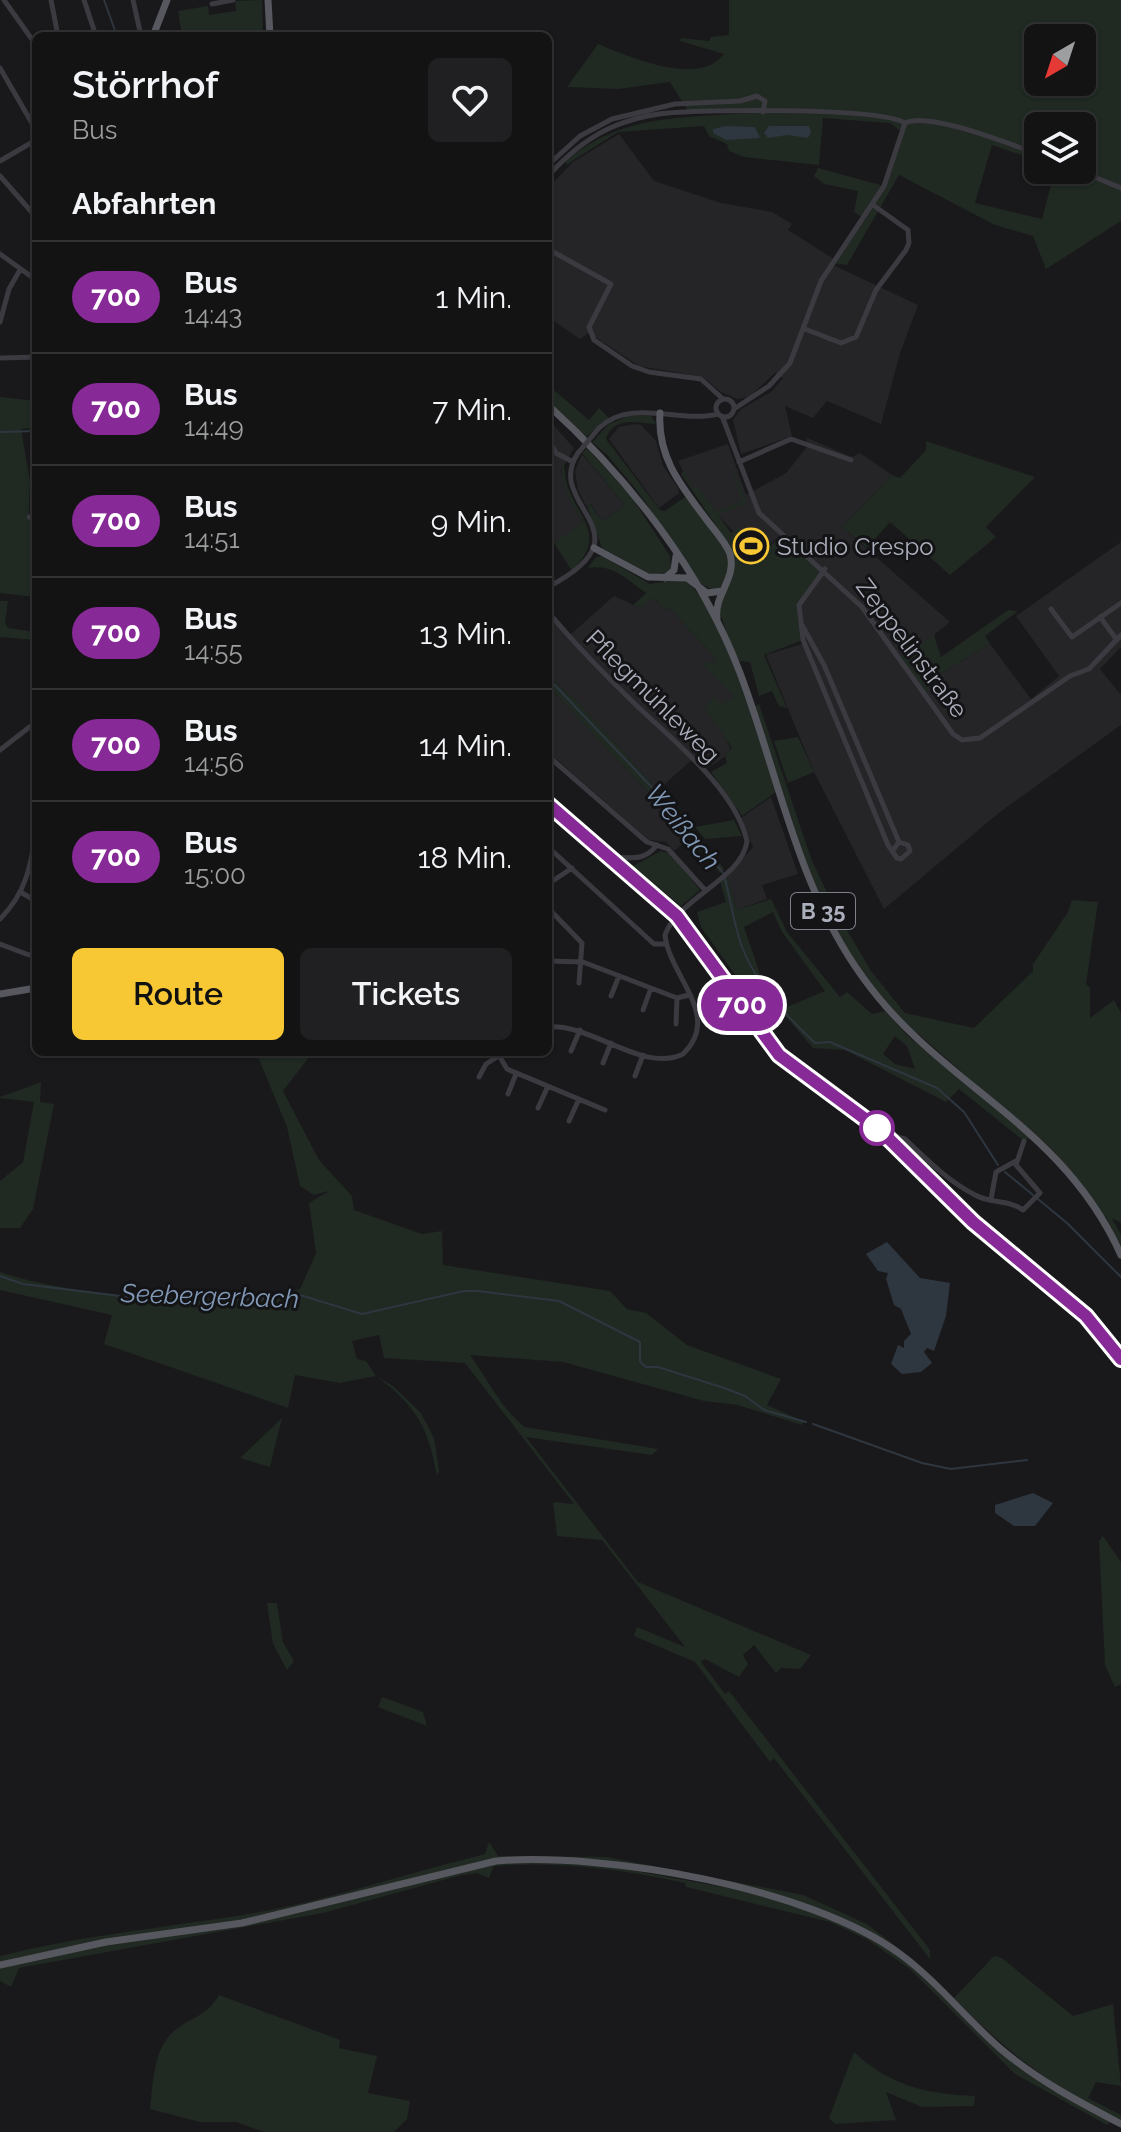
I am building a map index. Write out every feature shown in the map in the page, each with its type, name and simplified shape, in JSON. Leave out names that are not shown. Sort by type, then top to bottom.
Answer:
[{"type":"main road","points":[[155,32],[167,0]]},
{"type":"main road","points":[[268,0],[270,32]]},
{"type":"main road","name":"B 35","points":[[552,409],[634,494],[697,586],[718,624],[740,672],[808,879],[843,948],[886,1008],[911,1034],[1004,1109],[1072,1175],[1092,1202],[1121,1255]]},
{"type":"main road","points":[[660,413],[660,442],[667,462],[729,552],[730,574],[716,607],[718,624]]},
{"type":"main road","points":[[594,548],[639,574],[687,578],[707,593],[722,591]]},
{"type":"main road","points":[[665,578],[676,566],[676,554]]},
{"type":"main road","points":[[0,994],[32,989]]},
{"type":"main road","points":[[0,1965],[106,1942],[242,1923],[496,1861],[536,1858],[635,1869],[778,1897],[842,1920],[900,1954],[1028,2070],[1059,2092],[1121,2124]]},
{"type":"street","points":[[4,0],[32,39]]},
{"type":"street","points":[[53,0],[57,32]]},
{"type":"street","points":[[84,0],[95,32]]},
{"type":"street","points":[[133,0],[139,32]]},
{"type":"street","points":[[212,4],[233,0]]},
{"type":"street","points":[[0,70],[32,123]]},
{"type":"street","points":[[552,162],[596,127],[650,109],[757,96],[765,101],[763,112]]},
{"type":"street","points":[[552,172],[584,142],[640,118],[660,114],[763,112],[888,117],[905,123],[917,121],[965,130],[1024,149]]},
{"type":"street","points":[[552,585],[577,572],[594,548],[592,526],[572,483],[573,462],[578,453],[599,428],[623,414],[723,415],[780,375],[805,329],[821,281],[873,205],[891,171],[905,123]]},
{"type":"street","points":[[0,161],[32,142]]},
{"type":"street","points":[[0,176],[32,212]]},
{"type":"street","points":[[1096,178],[1121,188]]},
{"type":"street","points":[[805,329],[841,343],[856,337],[876,290],[906,250],[910,237],[908,230],[873,205]]},
{"type":"street","points":[[552,251],[611,284],[589,327],[594,340],[640,370],[701,379],[714,388],[719,403]]},
{"type":"street","points":[[0,254],[32,278]]},
{"type":"street","points":[[0,322],[9,289],[20,270]]},
{"type":"street","points":[[0,358],[32,357]]},
{"type":"street","points":[[719,403],[733,407]]},
{"type":"street","points":[[703,416],[719,403]]},
{"type":"street","name":"Zeppelinstraße","points":[[719,403],[759,513],[781,535],[825,569],[873,619],[953,734],[962,740],[980,738],[1070,676],[1081,673],[1119,638]]},
{"type":"street","points":[[739,462],[791,439],[851,460]]},
{"type":"street","points":[[552,446],[556,453],[573,462]]},
{"type":"street","points":[[802,625],[824,665],[899,842],[908,845],[908,855],[897,858],[893,850],[803,640],[799,605],[825,569]]},
{"type":"street","points":[[1051,609],[1072,637],[1121,603]]},
{"type":"street","name":"Pflegmühleweg","points":[[552,616],[595,664],[704,769],[738,820],[747,841],[744,853],[677,916]]},
{"type":"street","points":[[1100,617],[1119,638]]},
{"type":"street","points":[[1,747],[32,725]]},
{"type":"street","points":[[553,762],[647,842],[674,854],[705,890]]},
{"type":"street","points":[[552,807],[677,916],[779,1055],[810,1081],[857,1111],[891,1141],[973,1222],[1086,1316],[1121,1359]]},
{"type":"street","points":[[893,850],[899,842]]},
{"type":"street","points":[[610,858],[636,859],[646,856],[657,845]]},
{"type":"street","points":[[552,850],[654,944],[666,944]]},
{"type":"street","points":[[0,919],[22,893],[32,859]]},
{"type":"street","points":[[552,881],[572,868]]},
{"type":"street","points":[[22,893],[32,899]]},
{"type":"street","points":[[552,912],[582,943],[583,962],[579,983]]},
{"type":"street","points":[[552,1027],[580,1030],[643,1055],[675,1058],[690,1047],[698,1032],[698,1021],[666,944],[668,928],[677,916]]},
{"type":"street","points":[[0,944],[32,954]]},
{"type":"street","points":[[552,961],[583,962],[677,998],[689,995]]},
{"type":"street","points":[[611,996],[619,976]]},
{"type":"street","points":[[643,1010],[651,988]]},
{"type":"street","points":[[676,1024],[677,998]]},
{"type":"street","points":[[571,1051],[580,1030]]},
{"type":"street","points":[[603,1063],[611,1043]]},
{"type":"street","points":[[635,1076],[643,1055]]},
{"type":"street","points":[[479,1077],[495,1056]]},
{"type":"street","points":[[498,1056],[503,1065],[516,1074],[605,1110]]},
{"type":"street","points":[[508,1094],[516,1074]]},
{"type":"street","points":[[538,1108],[548,1086]]},
{"type":"street","points":[[569,1121],[579,1099]]},
{"type":"street","points":[[891,1141],[897,1137],[905,1139],[944,1176],[978,1198],[1013,1203],[1023,1210],[1040,1189],[1016,1161]]},
{"type":"street","points":[[991,1199],[996,1172],[1016,1161],[1024,1141]]},
{"type":"shaded area","points":[[262,0],[263,32],[181,32],[178,11],[208,6],[209,15],[236,11],[235,1]]},
{"type":"shaded area","points":[[729,0],[1121,0],[1121,221],[1046,269],[1033,236],[995,225],[899,175],[847,265],[831,263],[864,218],[854,212],[858,191],[824,184],[814,176],[818,168],[884,186],[902,132],[890,123],[823,118],[819,165],[744,157],[729,151],[727,144],[709,136],[704,126],[618,132],[566,165],[566,161],[587,146],[630,126],[676,118],[750,113],[688,111],[670,82],[618,89],[567,87],[598,44],[663,66],[698,68],[713,64],[724,54],[680,41],[681,38],[709,41],[711,37],[729,35]]},
{"type":"shaded area","points":[[769,126],[809,126],[811,132],[808,138],[787,135],[768,138],[764,133]]},
{"type":"shaded area","points":[[755,127],[760,138],[726,140],[713,133],[713,129]]},
{"type":"shaded area","points":[[619,134],[654,181],[721,203],[772,212],[792,224],[788,230],[834,259],[831,264],[918,305],[900,353],[881,424],[827,401],[813,418],[785,406],[792,436],[741,454],[733,420],[741,409],[771,392],[783,378],[775,373],[749,397],[737,399],[721,392],[703,377],[639,366],[595,337],[592,331],[580,339],[552,320],[552,184],[573,162]]},
{"type":"shaded area","points":[[552,388],[589,420],[599,408],[609,418],[586,437],[552,406]]},
{"type":"shaded area","points":[[0,397],[32,401],[32,428],[21,429],[30,481],[32,597],[0,593]]},
{"type":"shaded area","points":[[631,415],[651,416],[656,424],[621,423],[610,431],[606,439],[660,510],[665,511],[685,497],[713,529],[727,556],[729,569],[725,581],[715,591],[699,583],[639,493],[592,442],[609,424]]},
{"type":"shaded area","points":[[552,423],[574,448],[561,471],[567,493],[583,523],[554,543]]},
{"type":"shaded area","points":[[641,425],[656,441],[663,466],[678,488],[679,493],[659,508],[609,439],[619,427]]},
{"type":"shaded area","points":[[807,438],[852,457],[860,453],[892,475],[842,527],[950,622],[934,635],[937,676],[990,644],[1031,699],[1059,676],[1016,616],[1121,542],[1121,647],[1100,669],[1121,695],[1121,725],[1000,812],[884,909],[814,772],[766,655],[805,643],[781,535],[756,555],[691,487],[678,461],[728,444],[746,495],[786,473],[807,447]]},
{"type":"shaded area","points":[[926,441],[1035,477],[986,527],[996,537],[950,575],[890,522],[867,548],[842,527],[892,475],[900,478],[926,450]]},
{"type":"shaded area","points":[[587,448],[631,496],[670,556],[671,567],[663,576],[651,575],[602,548],[587,506],[590,504],[602,521],[625,505],[582,453]]},
{"type":"shaded area","points":[[582,454],[625,505],[602,521],[591,504],[586,506],[578,490],[575,471]]},
{"type":"shaded area","points":[[563,463],[566,481],[589,536],[583,558],[572,571],[554,543],[583,522],[564,486]]},
{"type":"shaded area","points":[[685,470],[692,488],[699,488],[716,511],[742,501],[733,476],[736,475],[747,503],[718,515],[731,533],[739,528],[746,534],[740,538],[740,549],[756,561],[781,535],[825,569],[799,605],[803,640],[764,655],[787,708],[779,706],[772,691],[759,696],[750,662],[739,661],[734,654],[718,608],[731,580],[723,536],[681,474]]},
{"type":"shaded area","points":[[602,556],[650,584],[682,579],[696,592],[710,614],[738,676],[776,792],[742,816],[711,772],[727,763],[725,756],[732,748],[705,708],[714,697],[721,704],[734,697],[702,664],[715,661],[712,654],[669,608],[665,610],[654,598],[641,608],[633,605],[646,593],[612,570],[588,568],[596,557]]},
{"type":"shaded area","points":[[614,596],[638,607],[654,598],[665,610],[669,608],[712,654],[715,661],[703,664],[734,697],[711,717],[719,724],[732,752],[706,769],[695,757],[658,790],[579,703],[552,679],[552,613],[571,634]]},
{"type":"shaded area","points":[[0,601],[8,601],[5,623],[8,628],[32,631],[32,640],[0,637]]},
{"type":"shaded area","points":[[1008,610],[1018,611],[985,636],[990,644],[937,676],[925,693],[899,657],[934,635],[941,657]]},
{"type":"shaded area","points":[[552,679],[579,703],[691,826],[724,869],[720,873],[691,837],[552,690]]},
{"type":"shaded area","points":[[552,690],[691,837],[674,851],[666,842],[649,840],[552,755]]},
{"type":"shaded area","points":[[759,704],[812,861],[836,911],[871,971],[905,1013],[974,1028],[1033,971],[1033,964],[1068,912],[1072,900],[1098,902],[1086,984],[1090,988],[1090,1018],[1114,1000],[1121,1013],[1121,1223],[1112,1218],[1121,1235],[1121,1247],[1106,1217],[1101,1217],[1092,1202],[1032,1137],[1024,1141],[959,1089],[946,1102],[845,1050],[813,1048],[771,999],[758,1007],[701,927],[697,912],[726,902],[720,881],[727,876],[737,910],[771,899],[787,932],[840,997],[847,992],[872,1014],[885,1011],[908,1036],[963,1082],[967,1077],[888,1005],[855,961],[835,927],[804,856],[755,706]],"holes":[[[773,912],[782,932],[825,991],[787,1007],[760,974],[744,927]],[[895,1036],[907,1046],[915,1069],[895,1064],[883,1054]]]},
{"type":"shaded area","points":[[798,737],[814,772],[788,783],[774,741]]},
{"type":"shaded area","points":[[771,797],[798,874],[762,885],[767,899],[737,910],[727,876],[753,847],[741,818]]},
{"type":"shaded area","points":[[734,820],[742,836],[705,839],[695,827]]},
{"type":"shaded area","points":[[661,851],[671,854],[700,890],[681,906],[633,866]]},
{"type":"shaded area","points":[[258,1056],[310,1056],[283,1091],[319,1160],[352,1196],[354,1210],[422,1234],[442,1231],[443,1265],[610,1291],[627,1309],[646,1313],[687,1345],[781,1379],[767,1405],[803,1421],[802,1425],[738,1405],[704,1401],[563,1362],[470,1355],[502,1403],[525,1427],[658,1449],[652,1455],[526,1437],[638,1582],[811,1655],[800,1669],[781,1668],[776,1673],[754,1645],[743,1655],[748,1664],[739,1677],[705,1659],[701,1662],[725,1694],[729,1691],[930,1950],[930,1959],[774,1758],[770,1762],[695,1662],[634,1636],[637,1627],[685,1647],[602,1540],[557,1536],[553,1502],[574,1504],[465,1363],[384,1358],[379,1335],[352,1341],[357,1359],[366,1361],[376,1376],[340,1383],[295,1375],[288,1408],[104,1344],[112,1315],[0,1290],[0,1272],[68,1288],[149,1297],[231,1298],[300,1289],[316,1253],[309,1203],[329,1191],[314,1195],[300,1186],[287,1127]]},
{"type":"shaded area","points":[[41,1082],[40,1102],[54,1104],[33,1209],[20,1228],[0,1228],[0,1181],[23,1162],[34,1102],[0,1097]]},
{"type":"shaded area","points":[[885,1140],[964,1218],[1082,1317],[1102,1336],[1106,1348],[1064,1303],[972,1230]]},
{"type":"shaded area","points":[[887,1242],[920,1278],[950,1283],[946,1316],[934,1351],[927,1348],[924,1352],[932,1363],[921,1372],[902,1374],[891,1364],[898,1345],[904,1348],[904,1341],[911,1334],[901,1309],[894,1305],[886,1279],[888,1273],[878,1271],[866,1254]]},
{"type":"shaded area","points":[[376,1376],[393,1386],[421,1413],[434,1438],[437,1476],[418,1418],[401,1397]]},
{"type":"shaded area","points":[[282,1418],[270,1467],[240,1458]]},
{"type":"shaded area","points":[[1033,1493],[1053,1503],[1035,1526],[1014,1526],[995,1513],[995,1505]]},
{"type":"shaded area","points":[[1103,1536],[1121,1562],[1121,1684],[1115,1687],[1105,1665],[1099,1541]]},
{"type":"shaded area","points":[[267,1603],[277,1603],[283,1642],[294,1661],[287,1670],[273,1644]]},
{"type":"shaded area","points":[[382,1697],[423,1712],[427,1726],[378,1707]]},
{"type":"shaded area","points":[[489,1842],[498,1856],[607,1857],[803,1895],[867,1924],[919,1964],[862,1928],[778,1897],[742,1890],[814,1912],[882,1945],[917,1972],[1013,2063],[1110,2123],[1107,2125],[1015,2074],[910,1969],[868,1940],[830,1922],[686,1887],[685,1883],[613,1870],[566,1865],[494,1866],[489,1878],[477,1873],[458,1876],[323,1913],[19,1968],[11,1987],[0,1981],[0,1956],[314,1900],[485,1854]],"holes":[[[536,1858],[608,1866],[558,1862],[495,1863]]]},
{"type":"shaded area","points":[[994,1956],[1002,1958],[1073,2016],[1113,2004],[1121,2086],[1096,2082],[1088,2098],[1121,2115],[1121,2120],[1052,2082],[992,2035],[954,1998]]},
{"type":"shaded area","points":[[219,1995],[340,2040],[339,2048],[377,2056],[368,2093],[410,2101],[407,2119],[394,2132],[264,2132],[236,2122],[200,2122],[150,2109],[155,2070],[164,2042],[176,2029],[208,2009]]},
{"type":"shaded area","points":[[854,2052],[881,2073],[910,2086],[975,2096],[974,2106],[922,2107],[886,2092],[896,2120],[835,2124],[829,2118]]},
{"type":"waterway","points":[[104,0],[116,32]]},
{"type":"waterway","name":"Weißach","points":[[0,432],[32,431]]},
{"type":"waterway","name":"Weißach","points":[[552,682],[680,817],[723,873]]},
{"type":"waterway","name":"Weißach","points":[[725,879],[748,961],[773,999],[794,1022],[815,1043],[830,1042],[937,1088],[964,1112],[998,1165]]},
{"type":"waterway","name":"Weißach","points":[[1005,1172],[1067,1223],[1121,1277]]},
{"type":"waterway","name":"Seebergerbach","points":[[0,1276],[23,1284],[152,1300],[219,1302],[300,1295],[362,1314],[464,1291],[559,1301],[640,1342],[640,1362],[646,1367],[658,1367],[724,1388],[745,1396],[764,1410],[806,1422]]},
{"type":"waterway","name":"Seebergerbach","points":[[813,1424],[922,1463],[951,1469],[1027,1460]]},
{"type":"bus line","name":"700","points":[[552,807],[677,916],[764,1039],[793,1069],[880,1130],[973,1222],[1086,1316],[1121,1359]]},
{"type":"place","name":"Studio Crespo","points":[[751,546]]}]
